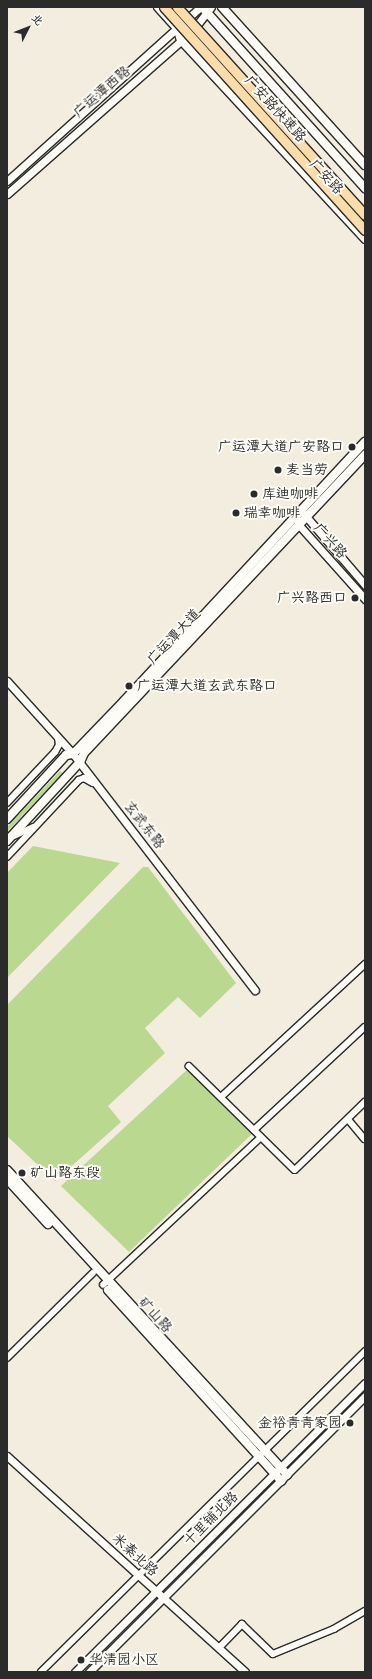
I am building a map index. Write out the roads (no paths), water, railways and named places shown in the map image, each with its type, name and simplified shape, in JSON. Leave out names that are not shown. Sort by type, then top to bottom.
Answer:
[{"type":"highway","name":"广安路快速路","points":[[164,7],[365,230]]},
{"type":"highway","name":"广安路快速路","points":[[178,7],[365,214]]},
{"type":"main road","name":"广安路","points":[[158,7],[177,28],[181,40],[365,239]]},
{"type":"main road","points":[[174,7],[365,214]]},
{"type":"main road","points":[[222,7],[365,165]]},
{"type":"main road","points":[[205,8],[365,188]]},
{"type":"main road","name":"广运潭大道","points":[[304,513],[365,442]]},
{"type":"main road","name":"广运潭大道","points":[[7,819],[66,755],[73,754],[297,520],[365,455]]},
{"type":"main road","name":"广运潭大道","points":[[8,840],[80,762],[84,753],[297,520]]},
{"type":"main road","name":"矿山路","points":[[7,1170],[105,1283],[260,1454],[284,1478]]},
{"type":"main road","name":"矿山路","points":[[7,1178],[93,1273],[105,1283]]},
{"type":"street","name":"广运潭西路","points":[[7,181],[186,20],[205,8]]},
{"type":"street","name":"广运潭西路","points":[[7,194],[194,29],[205,8]]},
{"type":"street","name":"广兴路","points":[[304,513],[365,585]]},
{"type":"street","name":"广兴路","points":[[297,520],[365,599]]},
{"type":"street","name":"玄武东路","points":[[7,681],[80,762],[255,990]]},
{"type":"street","points":[[7,803],[58,748],[59,741],[55,735]]},
{"type":"street","points":[[7,858],[81,779],[89,780],[100,788]]},
{"type":"street","points":[[8,840],[37,825]]},
{"type":"street","points":[[221,1097],[365,964]]},
{"type":"street","points":[[254,1130],[365,1027]]},
{"type":"street","points":[[189,1066],[295,1170],[365,1102]]},
{"type":"street","points":[[348,1119],[365,1140]]},
{"type":"street","points":[[105,1283],[261,1137]]},
{"type":"street","points":[[7,1358],[93,1273]]},
{"type":"street","points":[[41,1672],[365,1351]]},
{"type":"street","name":"十里铺北路","points":[[75,1672],[157,1593],[276,1471],[365,1383]]},
{"type":"street","name":"十里铺北路","points":[[89,1672],[365,1396]]},
{"type":"street","name":"米秦北路","points":[[7,1456],[245,1672]]},
{"type":"street","points":[[218,1648],[242,1624],[273,1654],[334,1629],[365,1610]]},
{"type":"place","name":"广运潭大道广安路口","points":[[352,447]]},
{"type":"place","name":"麦当劳","points":[[278,470]]},
{"type":"place","name":"库迪咖啡","points":[[254,494]]},
{"type":"place","name":"瑞幸咖啡","points":[[236,513]]},
{"type":"place","name":"广兴路西口","points":[[355,598]]},
{"type":"place","name":"广运潭大道玄武东路口","points":[[129,686]]},
{"type":"place","name":"矿山路东段","points":[[22,1173]]},
{"type":"place","name":"金裕青青家园","points":[[350,1423]]},
{"type":"place","name":"华清园小区","points":[[81,1660]]}]
